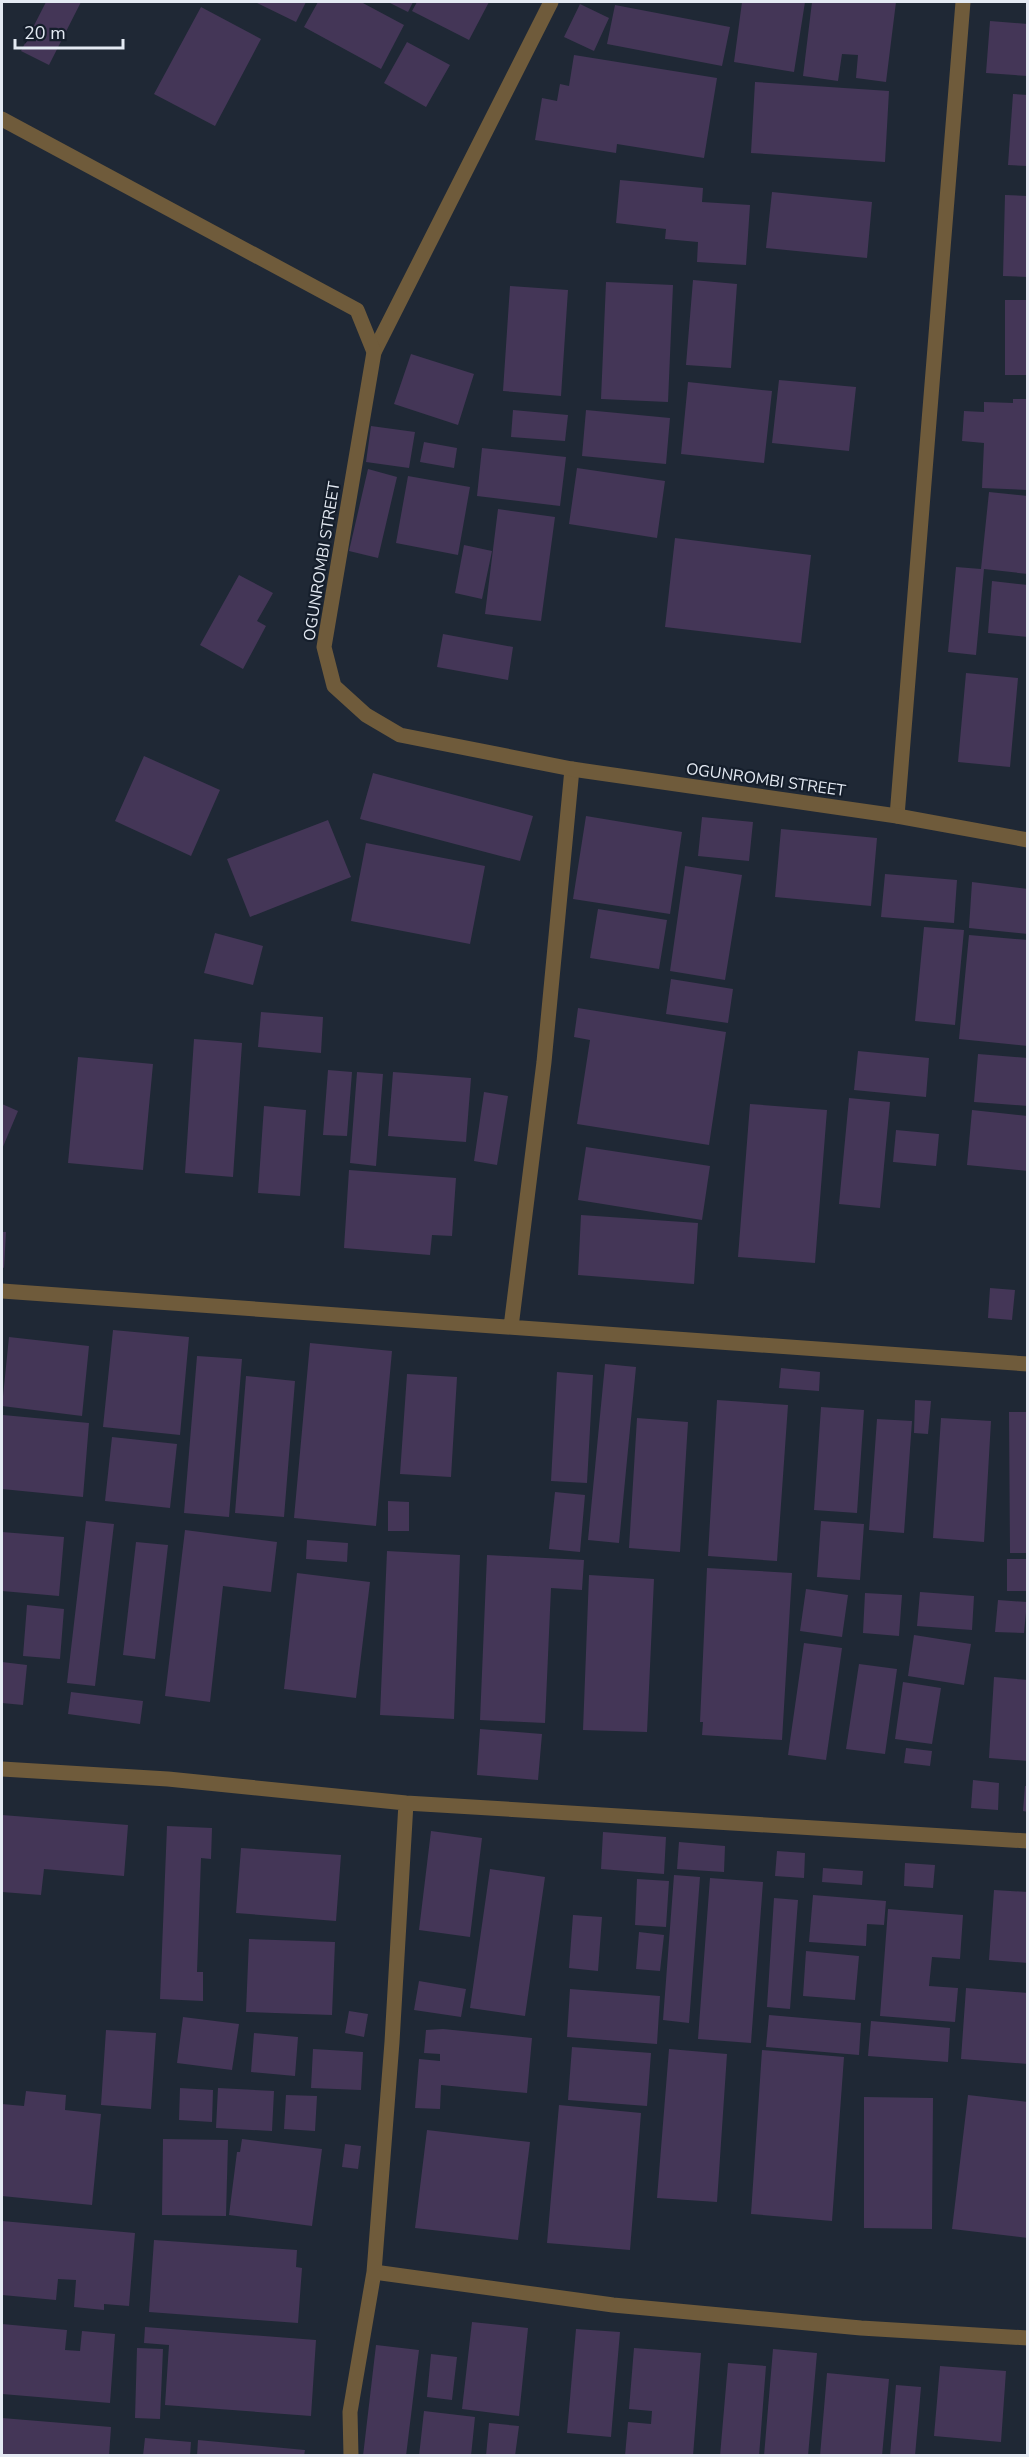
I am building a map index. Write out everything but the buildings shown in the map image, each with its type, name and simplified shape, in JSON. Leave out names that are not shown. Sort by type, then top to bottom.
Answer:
[{"type":"street","points":[[374,352],[551,2]]},
{"type":"street","points":[[897,816],[963,2]]},
{"type":"street","points":[[2,119],[357,310],[374,352]]},
{"type":"street","name":"OGUNROMBI STREET","points":[[374,352],[324,647],[334,686],[366,715],[400,735],[572,769],[897,816],[1028,840]]},
{"type":"street","points":[[511,1327],[544,1062],[572,769]]},
{"type":"street","points":[[2,1291],[1028,1364]]},
{"type":"street","points":[[2,1769],[168,1779],[405,1803],[1028,1841]]},
{"type":"street","points":[[351,2456],[350,2412],[374,2272],[392,2042],[405,1803]]},
{"type":"street","points":[[374,2272],[613,2305],[861,2328],[1028,2338]]}]
